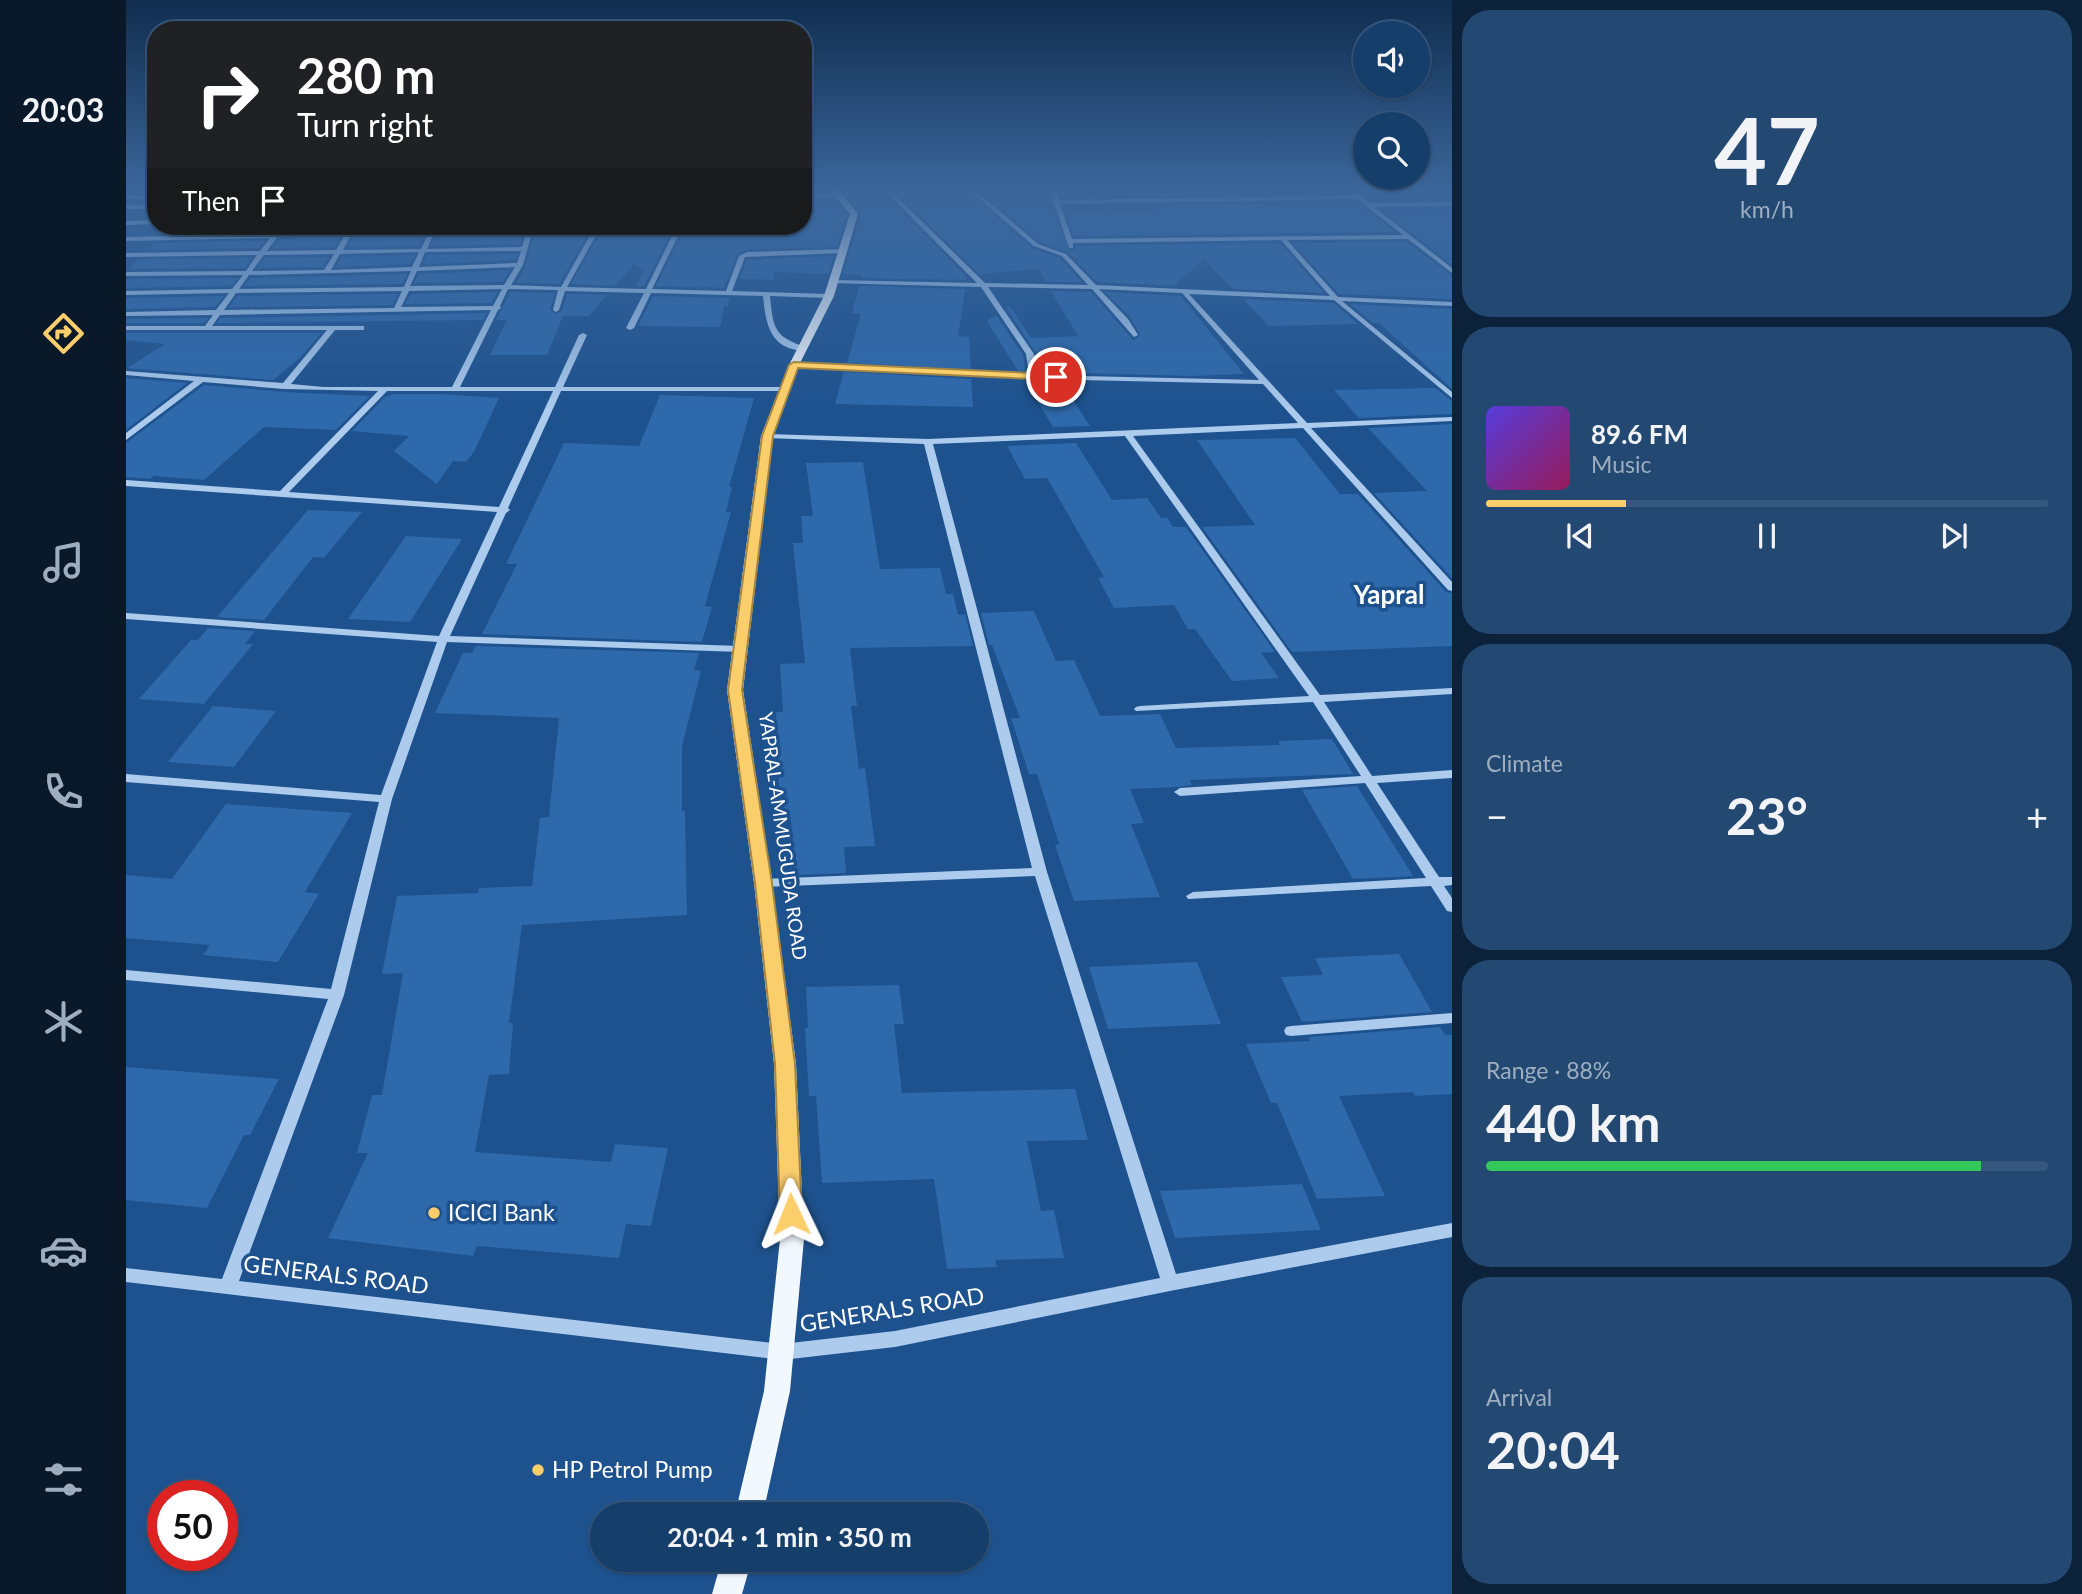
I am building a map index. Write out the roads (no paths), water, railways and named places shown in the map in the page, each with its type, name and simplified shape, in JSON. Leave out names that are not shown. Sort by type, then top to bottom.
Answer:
[{"type":"main road","name":"YAPRAL-AMMUGUDA ROAD","points":[[752,1502],[762,1464],[782,1352],[792,1239],[785,1064],[763,883],[735,690],[767,436],[798,357],[841,262]]},
{"type":"main road","points":[[727,1594],[733,1572]]},
{"type":"street","points":[[126,312],[171,262]]},
{"type":"street","points":[[207,328],[255,262]]},
{"type":"street","points":[[326,272],[331,262]]},
{"type":"street","points":[[397,309],[418,262]]},
{"type":"street","points":[[556,310],[562,290],[578,262]]},
{"type":"street","points":[[629,328],[661,262]]},
{"type":"street","points":[[728,294],[740,262]]},
{"type":"street","points":[[961,262],[985,286],[1030,354],[1033,377]]},
{"type":"street","points":[[1071,262],[1125,321],[1134,335]]},
{"type":"street","points":[[1304,262],[1336,299],[1452,396]]},
{"type":"street","points":[[126,274],[326,272],[520,265]]},
{"type":"street","points":[[454,390],[498,308],[506,287],[520,265]]},
{"type":"street","points":[[126,293],[506,287],[766,295],[830,289],[985,286],[1093,287],[1452,304]]},
{"type":"street","points":[[1185,293],[1452,589]]},
{"type":"street","points":[[766,295],[769,325],[774,336],[798,357],[1033,377],[1266,382]]},
{"type":"street","points":[[126,312],[498,308]]},
{"type":"street","points":[[126,328],[362,328]]},
{"type":"street","points":[[284,387],[333,328]]},
{"type":"street","points":[[228,1287],[337,995],[386,799],[443,639],[505,510],[583,335]]},
{"type":"street","points":[[126,373],[284,387],[384,390],[786,389]]},
{"type":"street","points":[[126,437],[200,380]]},
{"type":"street","points":[[282,494],[384,390]]},
{"type":"street","points":[[767,436],[928,442],[1452,419]]},
{"type":"street","points":[[1126,432],[1316,698],[1452,908]]},
{"type":"street","points":[[928,442],[1040,872],[1170,1283]]},
{"type":"street","points":[[126,483],[505,510]]},
{"type":"street","points":[[126,616],[443,639],[740,649]]},
{"type":"street","points":[[1140,709],[1452,691]]},
{"type":"street","points":[[1180,792],[1452,774]]},
{"type":"street","points":[[126,778],[386,799]]},
{"type":"street","points":[[763,883],[1040,872]]},
{"type":"street","points":[[1193,896],[1452,881]]},
{"type":"street","points":[[126,975],[337,995]]},
{"type":"street","points":[[1291,1031],[1452,1018]]},
{"type":"street","name":"GENERALS ROAD","points":[[126,1275],[782,1352],[895,1339],[1170,1283],[1452,1230]]},
{"type":"place","name":"ICICI Bank","points":[[434,1213]]},
{"type":"place","name":"HP Petrol Pump","points":[[538,1470]]},
{"type":"district","name":"Yapral","points":[[1389,595]]}]
